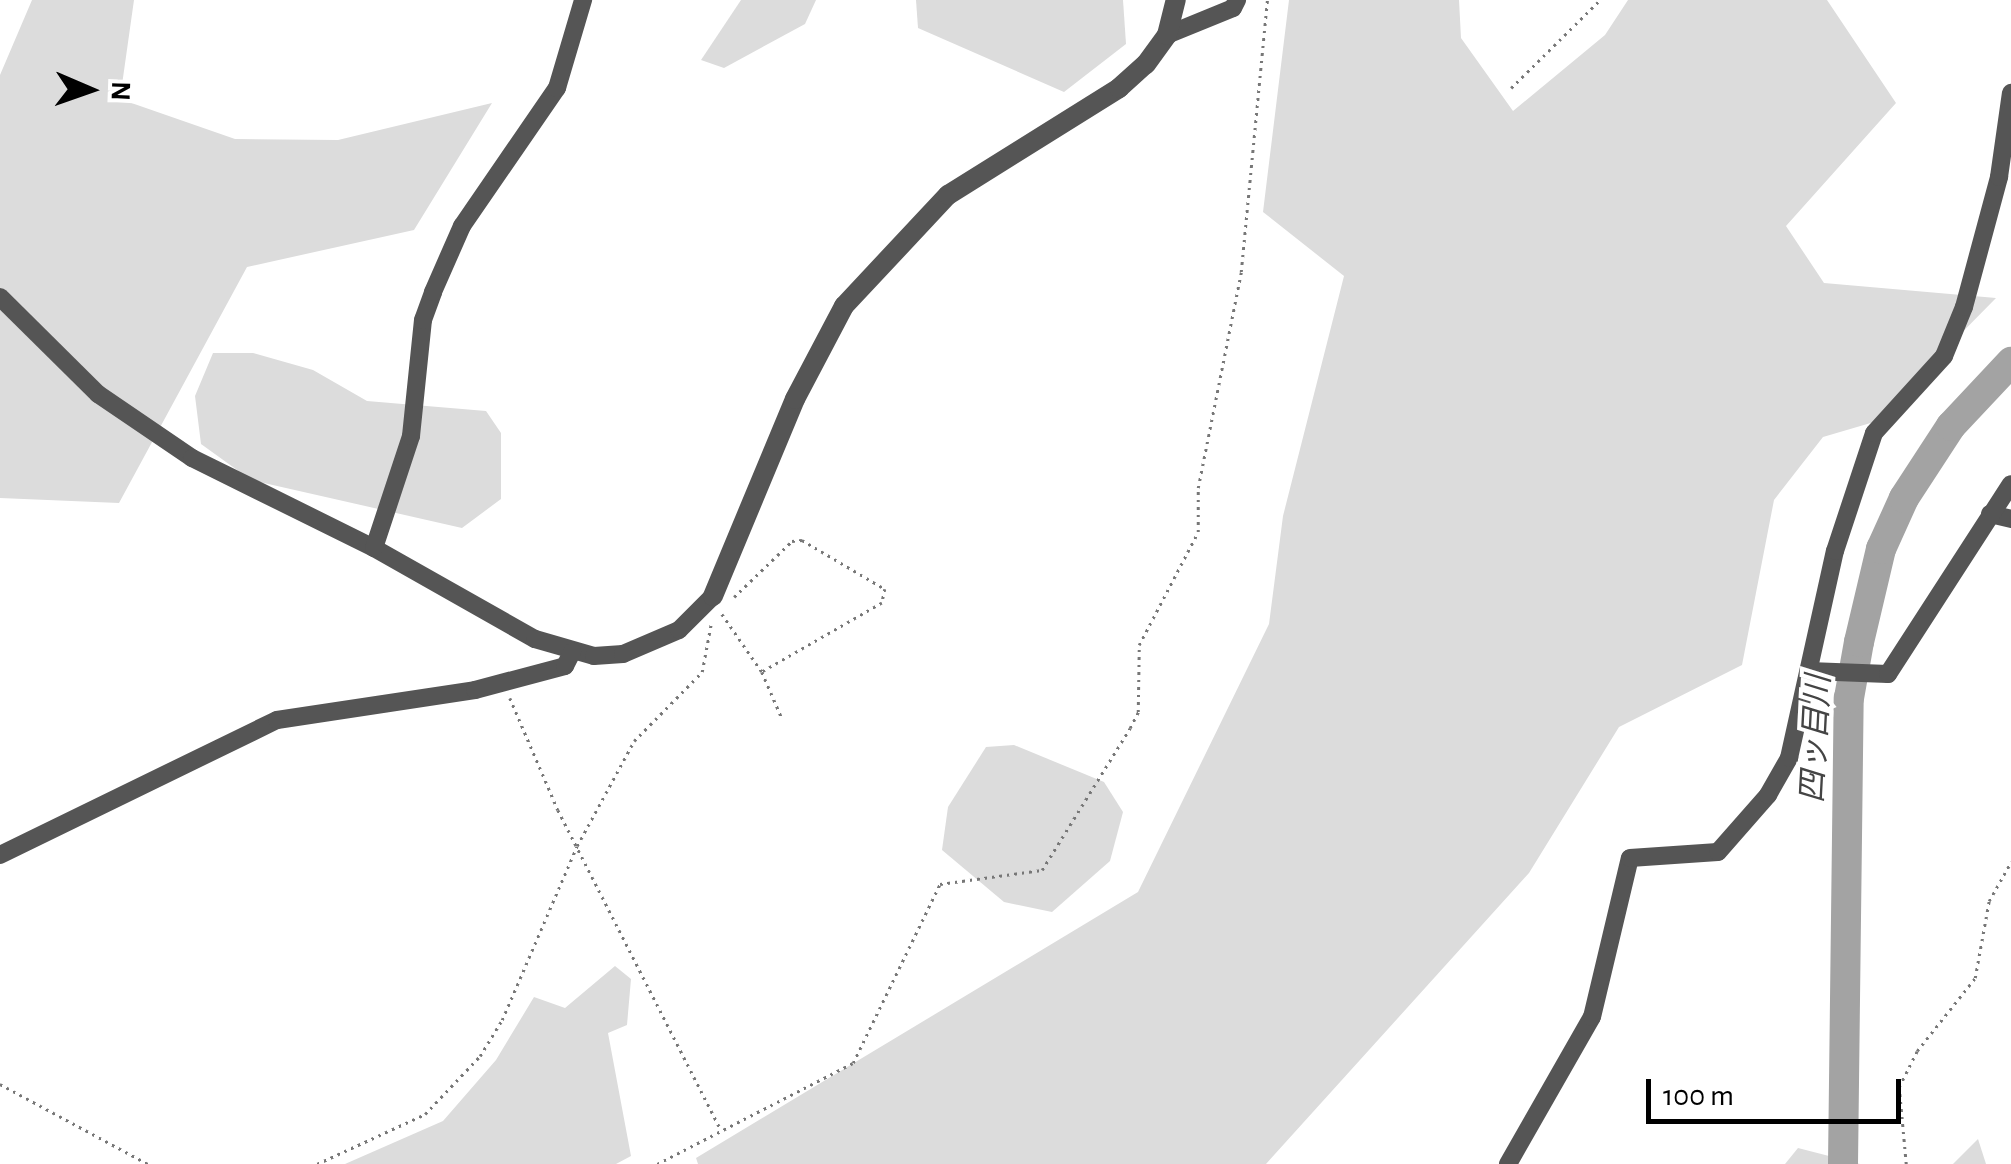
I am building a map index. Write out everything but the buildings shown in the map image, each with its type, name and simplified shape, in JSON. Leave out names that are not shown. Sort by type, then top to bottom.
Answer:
[{"type":"street","points":[[374,548],[411,436],[423,320],[433,292],[462,226],[556,88],[584,0]]},
{"type":"street","points":[[1167,35],[1176,0]]},
{"type":"street","points":[[0,297],[98,394],[148,429],[374,548],[485,615],[572,652],[623,654],[654,645],[722,598],[816,353],[872,272],[948,195],[1119,88],[1167,35],[1233,8],[1236,0]]},
{"type":"street","points":[[1508,1164],[1592,1017],[1630,858],[1653,852],[1698,858],[1734,838],[1789,758],[1834,551],[1874,434],[1944,356],[1964,307],[1999,177],[2011,93]]},
{"type":"street","points":[[1809,671],[1888,674],[2011,484]]},
{"type":"street","points":[[1990,514],[2011,519]]},
{"type":"street","points":[[0,855],[276,720],[507,682],[565,666],[572,652]]},
{"type":"path","points":[[656,1164],[853,1063],[940,884],[1042,870],[1138,712],[1138,646],[1198,532],[1198,488],[1240,272],[1267,0]]},
{"type":"path","points":[[1512,88],[1600,0]]},
{"type":"path","points":[[722,598],[792,541],[802,540],[885,589],[882,603],[762,672]]},
{"type":"path","points":[[316,1164],[425,1114],[480,1056],[577,846],[634,741],[702,672],[712,608],[718,607],[762,672],[781,716]]},
{"type":"path","points":[[507,682],[516,722],[722,1132]]},
{"type":"path","points":[[1906,1164],[1900,1087],[1916,1051],[1975,978],[1989,901],[2011,862]]},
{"type":"path","points":[[0,1084],[148,1164]]},
{"type":"shaded area","points":[[32,0],[134,0],[120,99],[235,139],[338,140],[492,103],[414,230],[247,267],[119,503],[0,498],[0,75]]},
{"type":"shaded area","points":[[741,0],[816,0],[805,24],[724,68],[701,60]]},
{"type":"shaded area","points":[[916,0],[1123,0],[1126,44],[1064,92],[918,28]]},
{"type":"shaded area","points":[[1289,0],[1459,0],[1461,38],[1513,111],[1605,35],[1628,0],[1827,0],[1896,103],[1786,226],[1824,283],[1996,298],[1874,422],[1823,437],[1774,500],[1742,665],[1619,727],[1529,873],[1266,1164],[698,1164],[696,1158],[1138,892],[1269,624],[1283,516],[1344,276],[1263,212]]},
{"type":"shaded area","points":[[213,353],[253,353],[313,370],[367,401],[486,411],[501,433],[501,499],[462,528],[251,480],[201,444],[195,396]]},
{"type":"shaded area","points":[[1014,745],[1104,782],[1123,812],[1110,861],[1052,912],[1004,902],[942,850],[948,807],[986,747]]},
{"type":"shaded area","points":[[615,966],[631,979],[627,1025],[608,1033],[631,1156],[616,1164],[345,1164],[443,1121],[496,1060],[534,997],[565,1008]]},
{"type":"shaded area","points":[[1978,1139],[1986,1164],[1953,1164]]},
{"type":"shaded area","points":[[1798,1148],[1860,1164],[1785,1164]]},
{"type":"waterway","name":"四ッ目川","points":[[1843,1164],[1849,698],[1859,642],[1881,549],[1904,498],[1951,426],[2011,362]]}]
